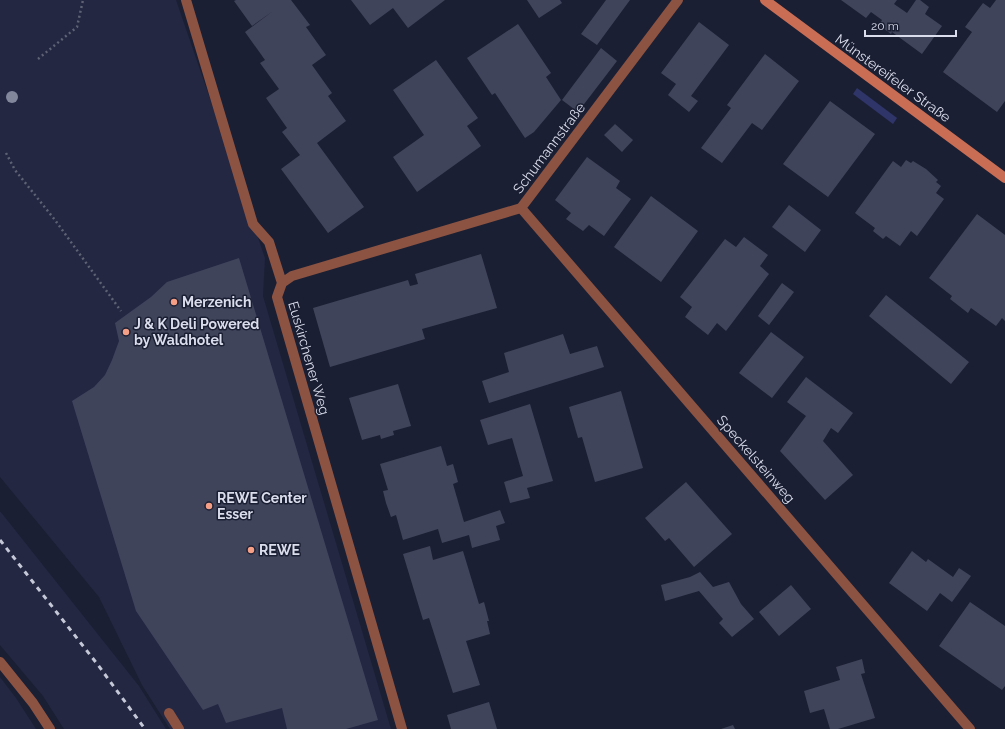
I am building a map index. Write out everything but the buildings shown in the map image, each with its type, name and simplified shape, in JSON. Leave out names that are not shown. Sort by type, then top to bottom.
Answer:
[{"type":"main road","name":"Münstereifeler Straße","points":[[765,0],[1005,178]]},
{"type":"street","name":"Euskirchener Weg","points":[[186,0],[253,224],[269,242],[282,283],[277,297],[402,729]]},
{"type":"street","name":"Schumannstraße","points":[[282,283],[292,276],[521,208],[678,0]]},
{"type":"street","name":"Speckelsteinweg","points":[[521,208],[970,729]]},
{"type":"street","points":[[0,662],[33,703],[50,729]]},
{"type":"street","points":[[169,713],[180,729]]},
{"type":"path","points":[[38,60],[77,27],[83,0]]},
{"type":"path","points":[[6,153],[15,170],[55,220],[121,311]]},
{"type":"shaded area","points":[[0,0],[176,0],[265,258],[263,296],[391,729],[170,729],[142,685],[99,597],[0,477]]},
{"type":"shaded area","points":[[857,88],[897,118],[893,124],[853,94]]},
{"type":"shaded area","points":[[0,511],[139,686],[166,729],[64,729],[43,696],[0,645]]},
{"type":"shaded area","points":[[0,677],[16,698],[36,729],[0,729]]},
{"type":"railway","points":[[0,540],[98,665],[145,729]]},
{"type":"place","name":"Merzenich","points":[[174,302]]},
{"type":"place","name":"J & K Deli Powered by Waldhotel","points":[[126,332]]},
{"type":"place","name":"REWE Center Esser","points":[[209,506]]},
{"type":"place","name":"REWE","points":[[251,550]]}]
